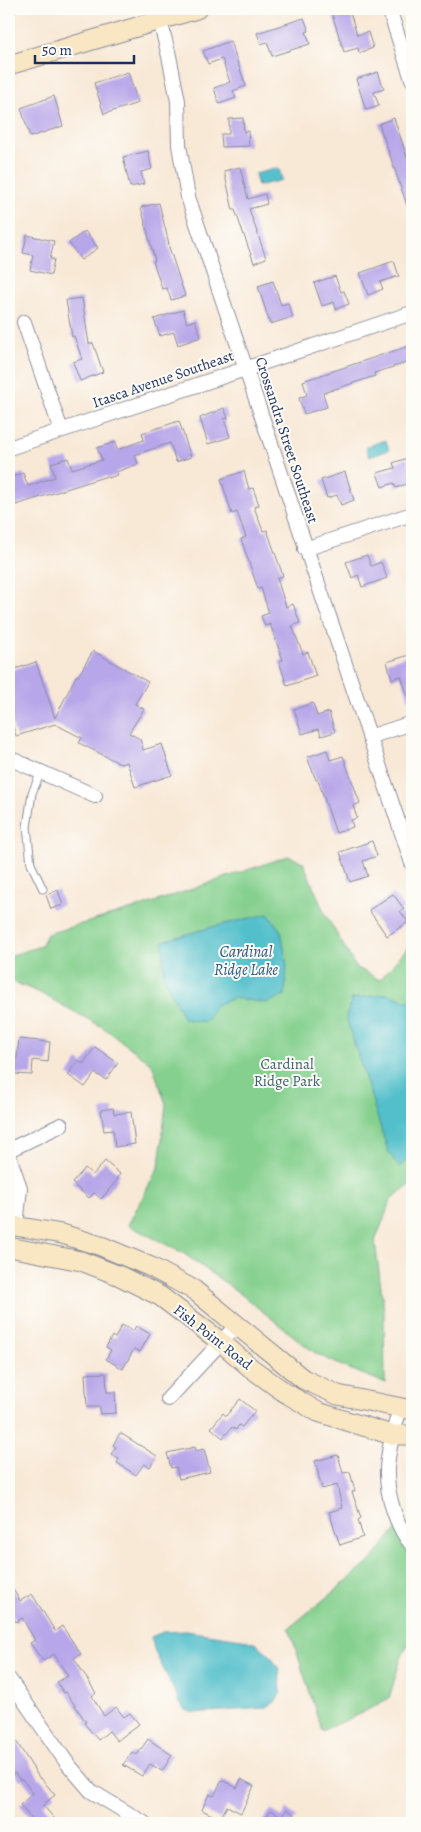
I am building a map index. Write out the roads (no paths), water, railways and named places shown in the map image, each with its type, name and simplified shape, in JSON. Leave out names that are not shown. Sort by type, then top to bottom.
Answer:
[{"type":"street","points":[[9,65],[159,14],[197,9]]},
{"type":"street","points":[[389,9],[412,79]]},
{"type":"street","name":"Crossandra Street Southeast","points":[[159,14],[178,101],[179,145],[188,197],[412,863]]},
{"type":"street","name":"Itasca Avenue Southeast","points":[[9,448],[412,313]]},
{"type":"street","points":[[24,322],[61,430]]},
{"type":"street","points":[[306,549],[412,514]]},
{"type":"street","points":[[369,737],[412,723]]},
{"type":"street","points":[[9,758],[95,796]]},
{"type":"street","points":[[9,1150],[61,1126]]},
{"type":"street","points":[[9,1156],[20,1188],[13,1226]]},
{"type":"street","name":"Fish Point Road","points":[[13,1226],[62,1234],[101,1246],[151,1267],[194,1290],[303,1379],[338,1396],[406,1409]]},
{"type":"street","name":"Fish Point Road","points":[[9,1247],[81,1261],[120,1276],[160,1296],[221,1342],[251,1368],[284,1392],[318,1412],[392,1434],[412,1435]]},
{"type":"street","points":[[168,1399],[236,1326]]},
{"type":"street","points":[[406,1409],[392,1434],[387,1470],[392,1508],[404,1536],[412,1545]]},
{"type":"street","points":[[9,1679],[67,1763],[91,1791],[143,1823]]},
{"type":"lane","points":[[41,772],[32,793],[27,827],[31,864],[43,889]]},
{"type":"water","points":[[279,168],[282,180],[258,186],[255,174]]},
{"type":"water","points":[[386,440],[389,450],[369,457],[366,447]]},
{"type":"water","name":"Cardinal Ridge Lake","points":[[268,914],[281,931],[287,965],[285,995],[267,1003],[233,998],[216,1005],[205,1022],[184,1019],[164,978],[163,941]]},
{"type":"water","points":[[387,994],[412,1002],[412,1156],[399,1167],[388,1151],[346,1017],[352,999]]},
{"type":"water","points":[[186,1631],[242,1639],[257,1644],[269,1654],[279,1669],[281,1692],[275,1702],[265,1708],[194,1713],[185,1710],[155,1652],[151,1637],[163,1632]]},
{"type":"park label","name":"Cardinal Ridge Park","points":[[287,1072]]}]
